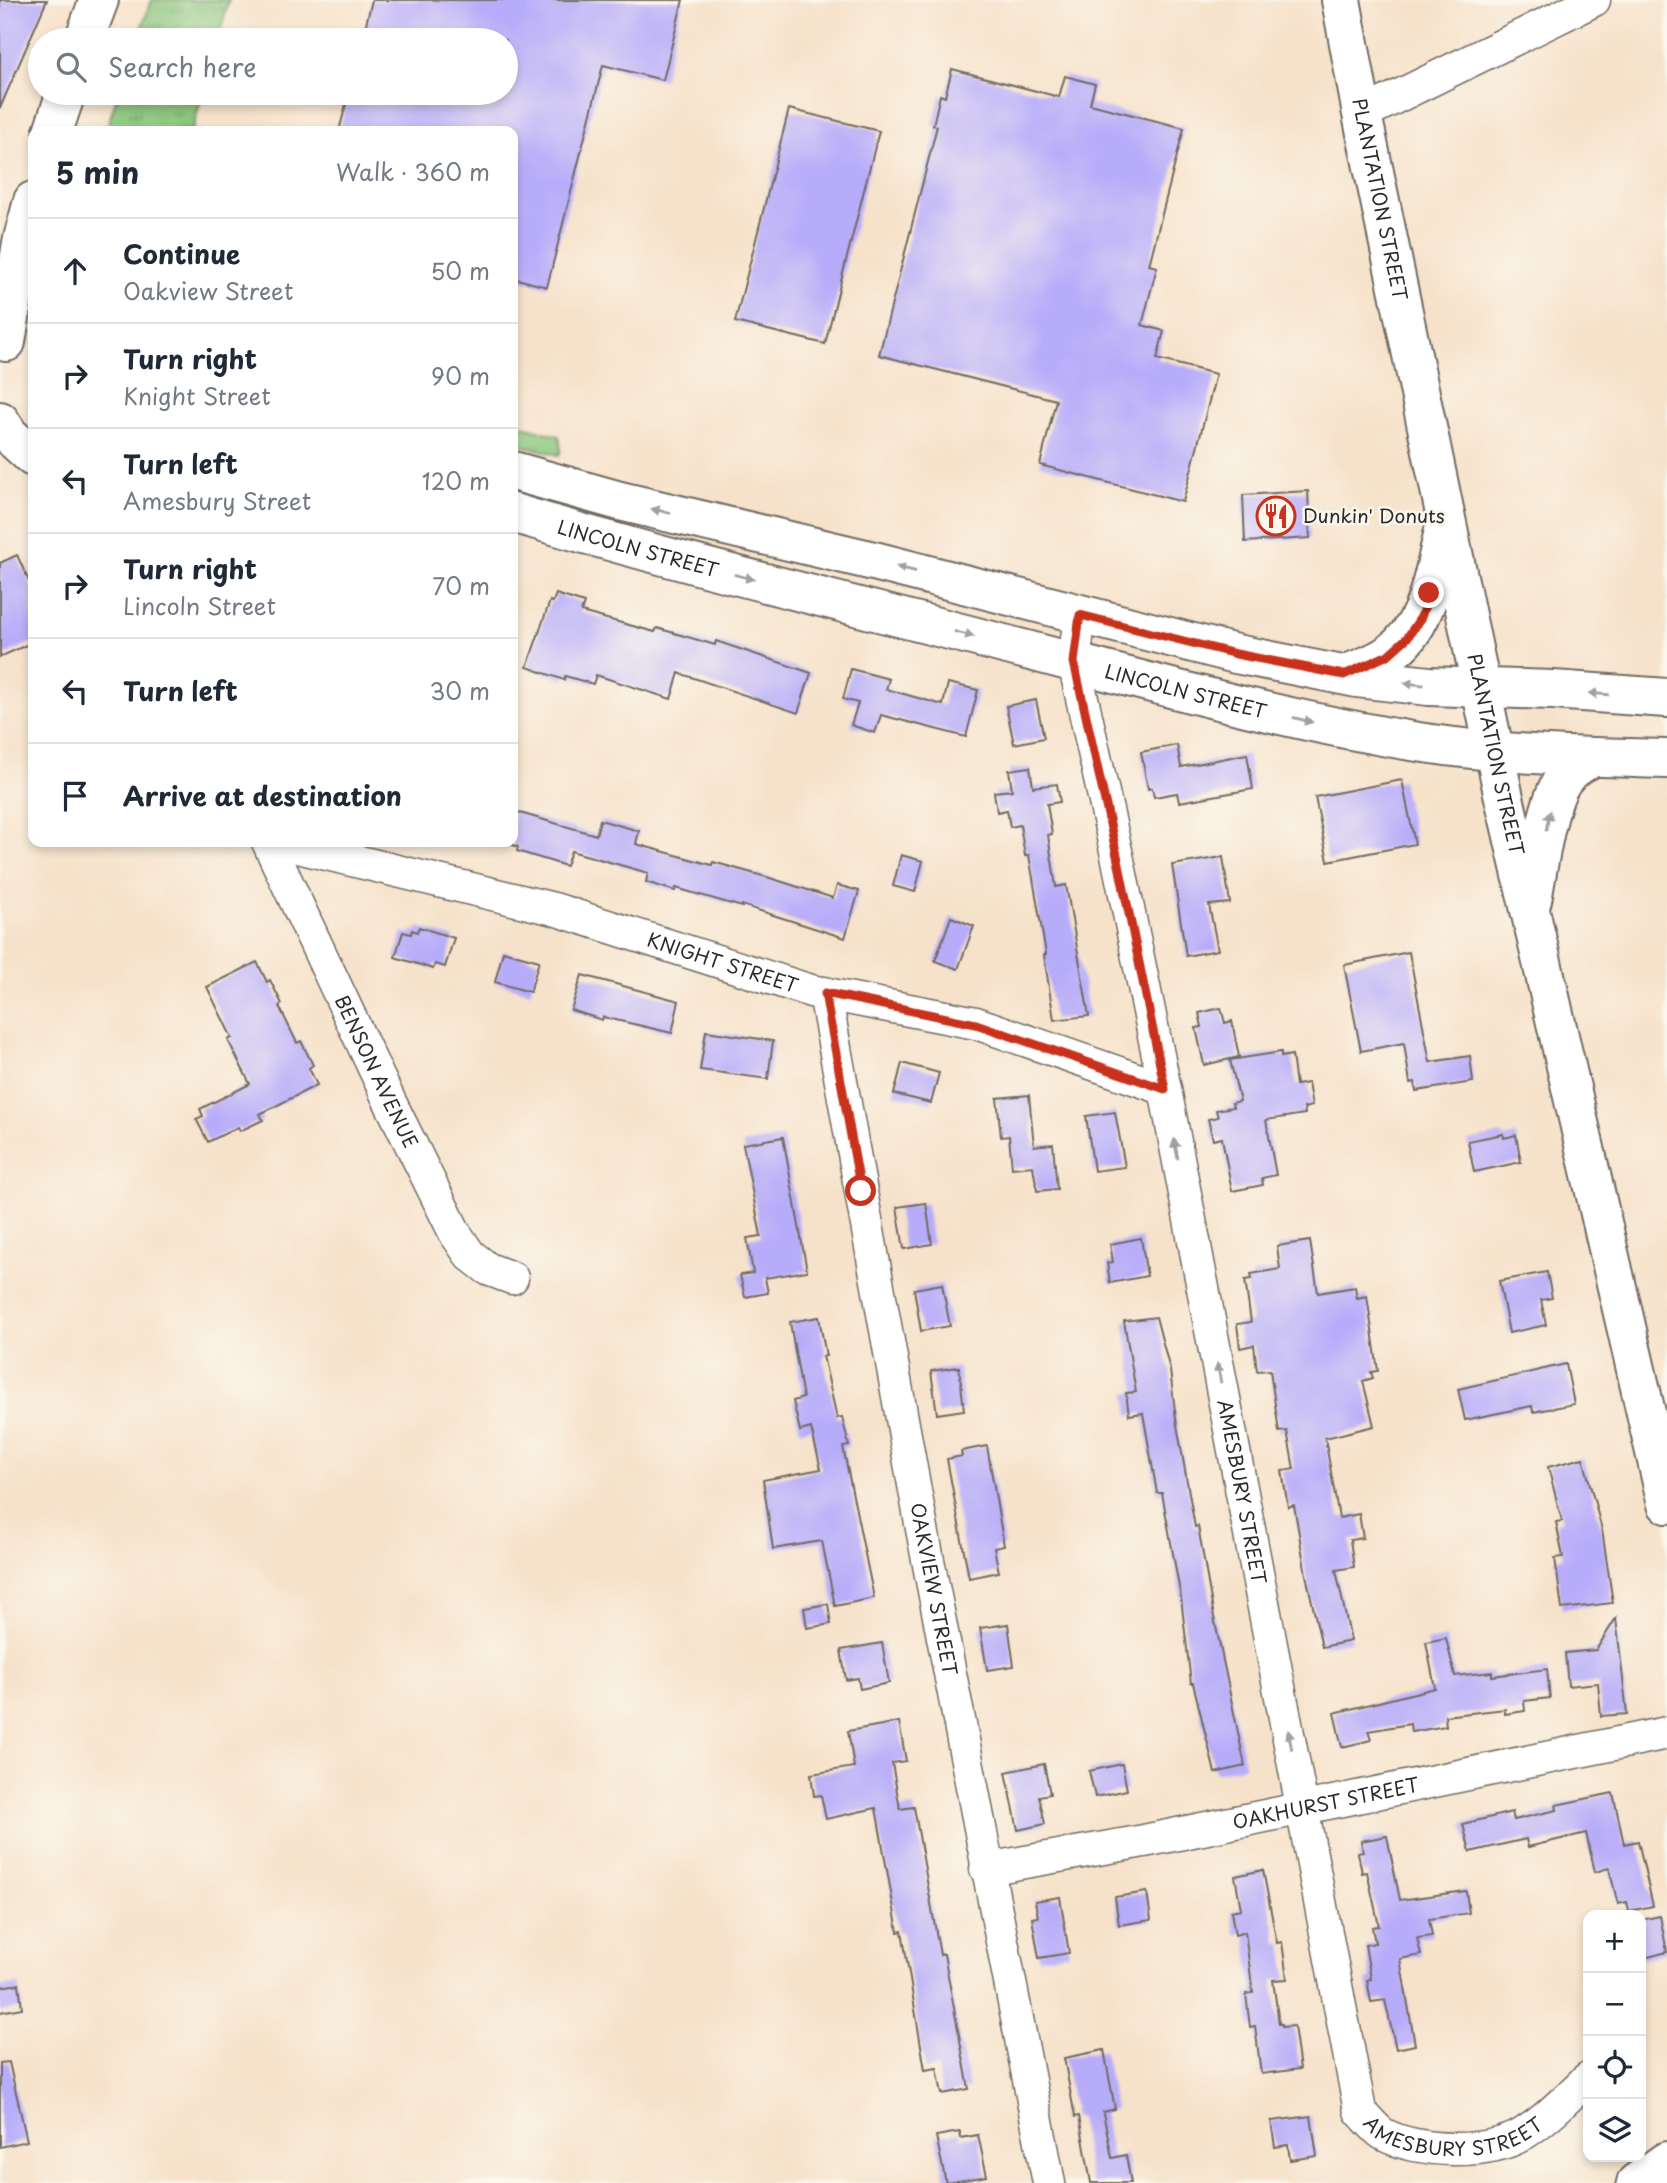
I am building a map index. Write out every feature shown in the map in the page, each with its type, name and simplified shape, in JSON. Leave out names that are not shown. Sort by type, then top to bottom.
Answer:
[{"type":"main road","points":[[88,28],[99,0]]},
{"type":"main road","name":"PLANTATION STREET","points":[[1341,0],[1362,114],[1530,912],[1667,1504]]},
{"type":"main road","points":[[55,126],[62,105]]},
{"type":"main road","points":[[13,337],[22,243],[28,220]]},
{"type":"main road","points":[[0,421],[20,456]]},
{"type":"main road","points":[[518,472],[590,493],[878,562],[1236,654],[1344,675],[1425,685],[1667,698]]},
{"type":"main road","points":[[578,533],[590,493]]},
{"type":"main road","name":"LINCOLN STREET","points":[[518,515],[705,568],[1312,722],[1421,742],[1496,752],[1667,759]]},
{"type":"main road","points":[[1344,675],[1388,655],[1407,638],[1421,617],[1447,519]]},
{"type":"main road","points":[[705,568],[715,524]]},
{"type":"main road","points":[[1530,912],[1552,805],[1562,781],[1579,765],[1592,758]]},
{"type":"main road","points":[[1636,2183],[1667,2161]]},
{"type":"street","points":[[1362,114],[1594,0]]},
{"type":"street","name":"AMESBURY STREET","points":[[1080,615],[1074,662],[1165,1089],[1360,2111],[1383,2133],[1417,2146],[1460,2148],[1501,2145],[1540,2122],[1583,2083]]},
{"type":"street","name":"BENSON AVENUE","points":[[270,847],[390,1102],[455,1233],[470,1255],[488,1269],[512,1278]]},
{"type":"street","name":"KNIGHT STREET","points":[[298,847],[554,909],[825,993],[976,1024],[1165,1089]]},
{"type":"street","name":"OAKVIEW STREET","points":[[825,993],[922,1529],[1049,2183]]},
{"type":"street","name":"OAKHURST STREET","points":[[986,1869],[1144,1841],[1667,1733]]},
{"type":"green space","points":[[152,0],[229,0],[221,28],[142,28]]},
{"type":"green space","points":[[114,105],[200,105],[193,126],[108,126]]},
{"type":"green space","points":[[518,424],[559,436],[559,455],[518,444]]},
{"type":"building","points":[[0,0],[47,0],[35,28],[28,28],[28,44],[0,108]]},
{"type":"building","points":[[372,0],[683,0],[663,80],[603,65],[547,287],[518,279],[518,126],[340,126],[346,105],[518,105],[518,28],[365,28]]},
{"type":"building","points":[[952,69],[1059,97],[1065,76],[1095,84],[1090,104],[1184,128],[1149,265],[1157,267],[1142,325],[1164,331],[1157,359],[1216,374],[1183,502],[1040,465],[1056,400],[879,355],[937,126],[933,125],[940,95],[945,97]]},
{"type":"building","points":[[789,109],[879,131],[825,344],[735,322]]},
{"type":"building","name":"Dunkin' Donuts","points":[[1308,491],[1310,538],[1245,542],[1243,495]]},
{"type":"building","points":[[17,555],[28,579],[28,644],[0,657],[0,563]]},
{"type":"building","points":[[556,594],[584,603],[581,612],[655,632],[657,628],[715,645],[716,641],[811,673],[798,713],[679,673],[671,699],[596,675],[593,684],[565,676],[564,680],[527,667],[550,601],[553,602]]},
{"type":"building","points":[[851,669],[889,679],[886,689],[943,705],[948,683],[978,690],[966,737],[881,715],[875,733],[851,725],[858,703],[843,699]]},
{"type":"building","points":[[1036,700],[1044,738],[1014,744],[1006,706]]},
{"type":"building","points":[[1177,745],[1181,767],[1247,754],[1253,789],[1179,802],[1177,793],[1154,797],[1152,788],[1148,789],[1141,752]]},
{"type":"building","points":[[1030,767],[1033,787],[1057,784],[1060,802],[1047,804],[1052,834],[1048,835],[1056,887],[1066,885],[1089,1016],[1054,1020],[1029,855],[1025,856],[1020,825],[1010,827],[1007,810],[997,812],[994,792],[1012,790],[1009,770]]},
{"type":"building","points":[[1402,780],[1415,844],[1328,861],[1315,797]]},
{"type":"building","points":[[518,812],[596,835],[600,820],[639,831],[636,844],[712,865],[713,862],[833,898],[837,885],[859,891],[845,938],[742,905],[646,882],[648,873],[571,851],[566,866],[517,851]]},
{"type":"building","points":[[901,855],[923,861],[915,892],[893,886]]},
{"type":"building","points":[[1223,857],[1230,903],[1209,905],[1218,950],[1186,956],[1172,865]]},
{"type":"building","points":[[951,917],[974,926],[958,969],[935,961]]},
{"type":"building","points":[[419,927],[454,938],[445,967],[435,964],[433,969],[395,957],[403,932],[411,934],[412,930],[417,932]]},
{"type":"building","points":[[503,951],[539,961],[530,992],[495,982]]},
{"type":"building","points":[[1409,952],[1430,1062],[1470,1056],[1473,1082],[1416,1091],[1415,1082],[1410,1083],[1404,1043],[1361,1051],[1344,965]]},
{"type":"building","points":[[257,962],[282,1004],[279,1006],[297,1043],[301,1041],[313,1065],[309,1068],[317,1085],[260,1114],[263,1120],[240,1131],[238,1127],[208,1142],[196,1119],[203,1116],[200,1109],[250,1084],[228,1040],[232,1038],[207,987]]},
{"type":"building","points":[[582,975],[679,1001],[672,1033],[603,1017],[602,1020],[571,1010]]},
{"type":"building","points":[[1221,1008],[1225,1023],[1232,1021],[1239,1057],[1204,1065],[1196,1028],[1202,1027],[1199,1013]]},
{"type":"building","points":[[706,1031],[773,1041],[768,1079],[700,1070]]},
{"type":"building","points":[[1281,1052],[1281,1057],[1292,1055],[1296,1085],[1308,1083],[1312,1106],[1304,1108],[1305,1114],[1266,1120],[1276,1175],[1262,1178],[1263,1185],[1232,1191],[1222,1138],[1213,1140],[1208,1119],[1218,1117],[1216,1110],[1233,1107],[1232,1103],[1240,1101],[1230,1060]]},
{"type":"building","points":[[902,1063],[939,1073],[931,1103],[894,1094]]},
{"type":"building","points":[[1029,1095],[1034,1146],[1053,1144],[1057,1189],[1037,1191],[1033,1166],[1012,1168],[1009,1136],[1001,1137],[997,1098]]},
{"type":"building","points":[[1115,1112],[1125,1167],[1094,1171],[1086,1116]]},
{"type":"building","points":[[1503,1134],[1504,1138],[1516,1135],[1521,1162],[1474,1172],[1468,1141]]},
{"type":"building","points":[[783,1137],[807,1271],[765,1278],[768,1293],[745,1297],[740,1275],[753,1273],[747,1238],[761,1236],[743,1144]]},
{"type":"building","points":[[926,1203],[932,1244],[904,1249],[897,1207]]},
{"type":"building","points":[[1141,1238],[1147,1276],[1110,1283],[1107,1263],[1113,1262],[1110,1244]]},
{"type":"building","points":[[1310,1241],[1318,1293],[1355,1287],[1357,1298],[1367,1296],[1378,1371],[1371,1372],[1373,1378],[1363,1381],[1374,1426],[1325,1438],[1339,1518],[1359,1514],[1363,1538],[1350,1540],[1354,1567],[1336,1570],[1351,1641],[1322,1647],[1294,1505],[1288,1507],[1282,1471],[1294,1469],[1287,1431],[1279,1432],[1270,1370],[1257,1371],[1254,1345],[1240,1348],[1237,1324],[1251,1322],[1245,1280],[1252,1279],[1251,1274],[1280,1269],[1277,1246]]},
{"type":"building","points":[[1547,1272],[1552,1298],[1541,1300],[1546,1325],[1509,1333],[1499,1281]]},
{"type":"building","points":[[942,1284],[950,1326],[921,1331],[914,1289]]},
{"type":"building","points":[[819,1317],[826,1356],[823,1356],[837,1418],[842,1417],[849,1446],[843,1447],[874,1598],[835,1606],[822,1541],[773,1549],[763,1480],[821,1469],[811,1428],[800,1431],[793,1401],[803,1398],[790,1322]]},
{"type":"building","points":[[1156,1317],[1170,1370],[1195,1527],[1198,1526],[1245,1766],[1215,1773],[1191,1683],[1181,1598],[1162,1493],[1157,1493],[1143,1413],[1129,1415],[1126,1393],[1136,1392],[1124,1321]]},
{"type":"building","points":[[1566,1364],[1574,1404],[1533,1412],[1532,1406],[1465,1420],[1458,1389]]},
{"type":"building","points":[[959,1367],[964,1410],[937,1414],[931,1371]]},
{"type":"building","points":[[987,1446],[1004,1546],[994,1548],[999,1572],[969,1578],[947,1459],[962,1456],[961,1451]]},
{"type":"building","points":[[1583,1458],[1602,1530],[1613,1603],[1562,1609],[1555,1558],[1563,1557],[1556,1522],[1562,1521],[1548,1467]]},
{"type":"building","points":[[828,1604],[831,1624],[807,1628],[804,1608]]},
{"type":"building","points":[[1616,1618],[1627,1714],[1601,1716],[1598,1683],[1568,1686],[1565,1653],[1596,1650]]},
{"type":"building","points":[[1008,1624],[1014,1666],[987,1670],[980,1628]]},
{"type":"building","points":[[1446,1638],[1455,1676],[1492,1672],[1492,1676],[1547,1669],[1550,1698],[1524,1701],[1525,1711],[1505,1714],[1505,1709],[1445,1716],[1446,1726],[1411,1732],[1410,1724],[1368,1731],[1371,1740],[1342,1747],[1334,1713],[1435,1688],[1426,1642]]},
{"type":"building","points":[[882,1643],[889,1683],[860,1689],[858,1678],[846,1680],[841,1650]]},
{"type":"building","points":[[899,1722],[906,1761],[892,1763],[900,1809],[914,1807],[940,1955],[944,1954],[969,2089],[942,2094],[937,2068],[925,2070],[902,1931],[898,1932],[876,1808],[826,1819],[821,1795],[814,1796],[811,1774],[854,1767],[848,1731]]},
{"type":"building","points":[[1044,1764],[1050,1794],[1039,1796],[1045,1824],[1018,1830],[1006,1772]]},
{"type":"building","points":[[1122,1764],[1127,1790],[1095,1797],[1089,1771]]},
{"type":"building","points":[[1613,1793],[1624,1844],[1638,1841],[1653,1906],[1629,1910],[1627,1902],[1618,1904],[1609,1868],[1595,1872],[1586,1833],[1528,1847],[1526,1839],[1470,1852],[1463,1824],[1512,1812],[1514,1820],[1557,1810],[1556,1805]]},
{"type":"building","points":[[1387,1836],[1400,1900],[1466,1891],[1469,1913],[1429,1919],[1432,1936],[1417,1938],[1421,1955],[1400,1959],[1415,2045],[1396,2049],[1385,2000],[1371,2002],[1367,1980],[1371,1979],[1365,1945],[1375,1943],[1372,1927],[1379,1926],[1367,1872],[1362,1873],[1358,1853],[1363,1852],[1361,1841]]},
{"type":"building","points":[[1263,1870],[1277,1943],[1282,1942],[1287,1979],[1273,1980],[1279,2024],[1282,2024],[1282,2027],[1294,2026],[1300,2069],[1261,2074],[1255,2026],[1250,2027],[1246,1994],[1253,1993],[1245,1932],[1235,1935],[1231,1911],[1241,1909],[1235,1876]]},
{"type":"building","points":[[1147,1892],[1151,1920],[1119,1925],[1115,1897]]},
{"type":"building","points":[[1060,1897],[1069,1953],[1039,1958],[1032,1918],[1038,1917],[1035,1901]]},
{"type":"building","points":[[1660,1916],[1667,1952],[1646,1958],[1646,1919]]},
{"type":"building","points":[[19,1984],[22,2008],[0,2012],[0,1987]]},
{"type":"building","points":[[1104,2050],[1115,2109],[1103,2112],[1112,2158],[1126,2155],[1131,2183],[1091,2183],[1079,2116],[1075,2117],[1064,2058]]},
{"type":"building","points":[[9,2062],[27,2141],[0,2147],[0,2063]]},
{"type":"building","points":[[1311,2116],[1317,2156],[1290,2160],[1288,2145],[1275,2147],[1271,2121]]},
{"type":"building","points":[[960,2132],[961,2138],[978,2135],[987,2176],[946,2183],[936,2136]]},
{"type":"place","name":"Dunkin' Donuts","points":[[1276,516]]},
{"type":"route","points":[[861,1191],[825,993],[976,1024],[1165,1089],[1074,662],[1080,615],[1236,654],[1344,675],[1388,655],[1407,638],[1421,617],[1429,593]]}]
